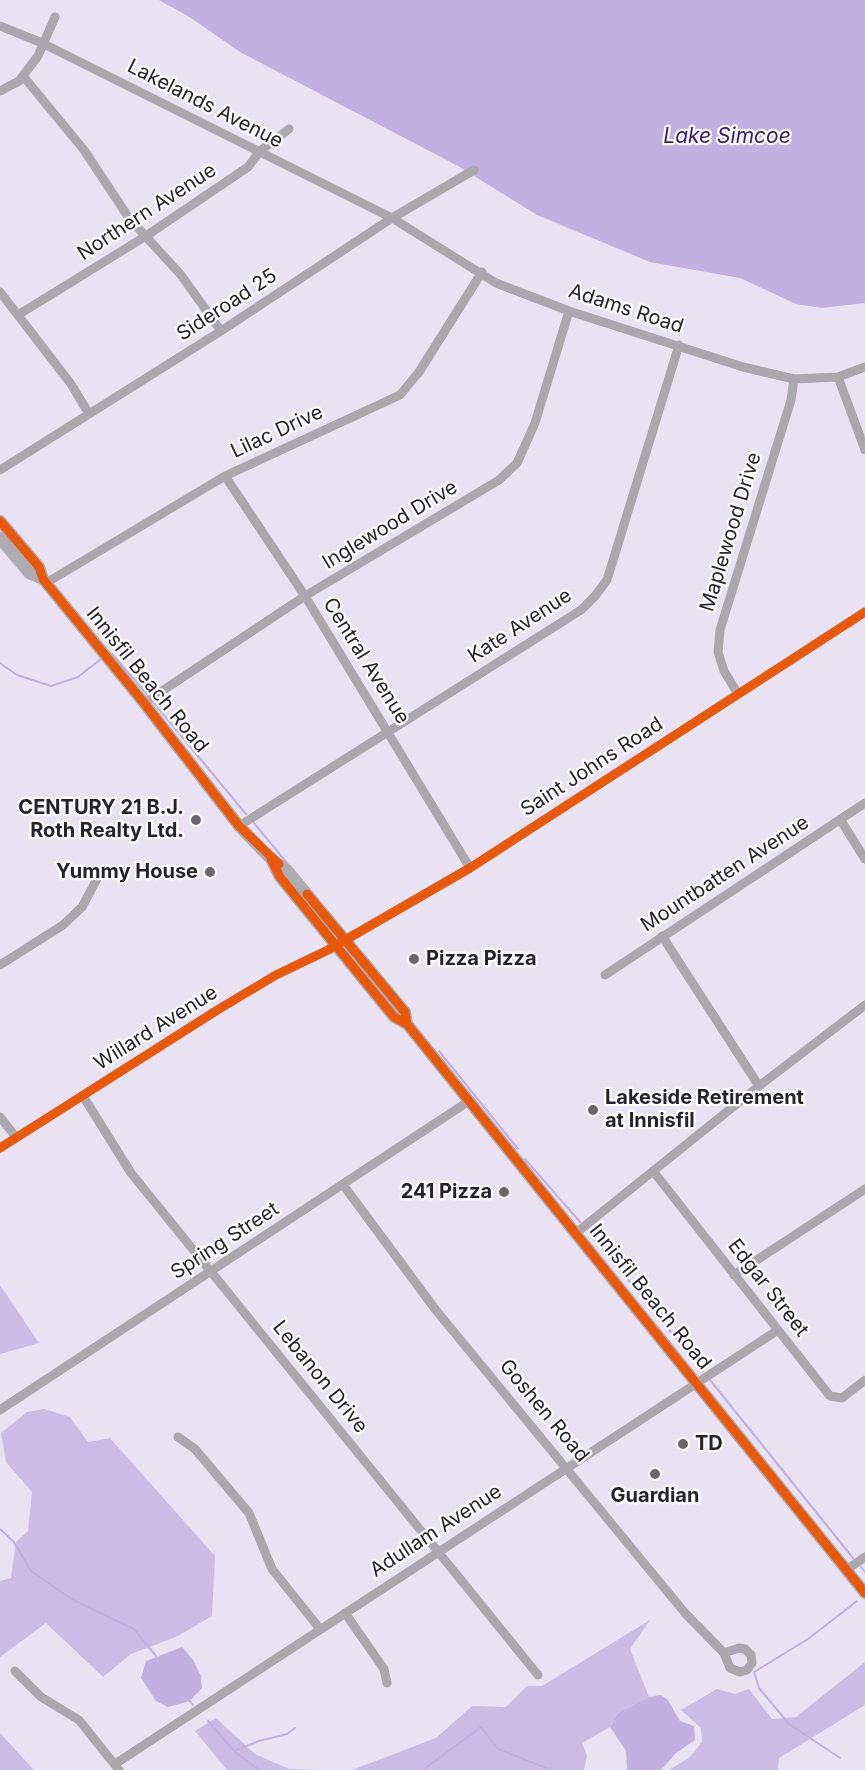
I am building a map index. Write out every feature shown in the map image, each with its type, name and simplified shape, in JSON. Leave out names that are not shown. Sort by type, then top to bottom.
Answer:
[{"type":"main road","name":"Innisfil Beach Road","points":[[0,521],[39,567],[45,581],[144,703],[239,826],[271,859],[287,870],[341,943],[405,1012],[407,1024],[514,1160],[576,1233],[865,1593]]},
{"type":"main road","name":"Innisfil Beach Road","points":[[0,538],[30,573],[45,581]]},
{"type":"street","points":[[0,91],[23,75],[38,56],[55,17]]},
{"type":"street","name":"Lakelands Avenue","points":[[0,26],[42,43],[392,218]]},
{"type":"street","points":[[23,75],[84,150],[129,218],[181,275],[221,331]]},
{"type":"street","name":"Northern Avenue","points":[[18,315],[146,236],[248,168],[260,151],[289,129]]},
{"type":"street","name":"Sideroad 25","points":[[0,470],[221,331],[392,218],[474,170]]},
{"type":"street","name":"Adams Road","points":[[392,218],[496,283],[569,311],[743,367],[794,379],[838,377],[865,367]]},
{"type":"street","name":"Lilac Drive","points":[[45,581],[225,476],[400,394],[419,372],[482,273]]},
{"type":"street","points":[[0,292],[71,384],[89,414]]},
{"type":"street","name":"Inglewood Drive","points":[[144,703],[305,596],[499,480],[517,463],[535,423],[569,311]]},
{"type":"street","name":"Kate Avenue","points":[[239,826],[581,610],[595,596],[607,580],[679,345]]},
{"type":"street","points":[[838,377],[865,450]]},
{"type":"street","name":"Maplewood Drive","points":[[738,694],[724,671],[718,652],[720,630],[790,400],[794,379]]},
{"type":"street","name":"Central Avenue","points":[[225,476],[305,596],[470,868]]},
{"type":"street","name":"Saint Johns Road","points":[[341,943],[470,868],[865,612]]},
{"type":"street","name":"Mountbatten Avenue","points":[[605,975],[865,803]]},
{"type":"street","points":[[840,819],[865,859]]},
{"type":"street","points":[[0,965],[63,925],[82,907],[98,877]]},
{"type":"street","points":[[662,936],[759,1086]]},
{"type":"street","name":"Willard Avenue","points":[[0,1148],[228,1003],[276,975],[341,943]]},
{"type":"street","points":[[576,1233],[759,1086],[865,1005]]},
{"type":"street","name":"Lebanon Drive","points":[[83,1096],[131,1173],[538,1675]]},
{"type":"street","name":"Spring Street","points":[[0,1410],[75,1358],[344,1186],[469,1101]]},
{"type":"street","points":[[0,1117],[16,1137]]},
{"type":"street","name":"Edgar Street","points":[[653,1171],[830,1396],[842,1398],[864,1381]]},
{"type":"street","name":"Goshen Road","points":[[344,1186],[435,1309],[567,1466],[685,1613],[724,1653]]},
{"type":"street","points":[[734,1275],[865,1189]]},
{"type":"street","name":"Adullam Avenue","points":[[117,1767],[437,1551],[778,1330]]},
{"type":"street","points":[[178,1437],[195,1449],[249,1514],[272,1569],[320,1629]]},
{"type":"street","points":[[846,1570],[865,1557]]},
{"type":"street","points":[[345,1613],[384,1669],[387,1683]]},
{"type":"street","points":[[15,1671],[41,1697],[79,1720],[117,1767]]},
{"type":"shaded area","points":[[0,1285],[39,1343],[0,1354]]},
{"type":"shaded area","points":[[44,1409],[70,1417],[88,1442],[110,1438],[215,1556],[212,1616],[178,1636],[131,1654],[103,1677],[46,1623],[0,1657],[0,1581],[11,1578],[16,1542],[28,1531],[32,1492],[6,1462],[1,1433],[27,1412]]},
{"type":"shaded area","points":[[650,1620],[630,1649],[649,1697],[618,1713],[610,1727],[582,1743],[587,1756],[584,1770],[352,1770],[436,1738],[472,1706],[506,1707],[527,1686],[542,1686]]},
{"type":"shaded area","points":[[865,1662],[865,1705],[779,1758],[778,1770],[669,1770],[690,1757],[702,1742],[701,1728],[681,1710],[717,1689],[735,1694],[749,1689],[772,1719],[796,1717]]},
{"type":"shaded area","points":[[216,1718],[255,1754],[289,1769],[327,1770],[227,1770],[195,1731]]},
{"type":"shaded area","points":[[0,1733],[34,1770],[0,1770]]},
{"type":"water","name":"Lake Simcoe","points":[[159,0],[865,0],[865,303],[822,308],[796,304],[740,278],[650,262],[537,215],[458,166],[240,52],[191,18]]},
{"type":"water","points":[[182,1647],[193,1660],[201,1676],[202,1688],[190,1701],[168,1707],[156,1701],[141,1678],[146,1661]]},
{"type":"water","points":[[661,1695],[668,1700],[680,1721],[694,1726],[695,1740],[676,1753],[661,1770],[627,1770],[626,1751],[610,1727],[618,1713],[649,1697]]},
{"type":"waterway","points":[[112,654],[147,694]]},
{"type":"waterway","points":[[0,663],[17,675],[51,686],[78,677],[101,659]]},
{"type":"waterway","points":[[154,703],[246,814]]},
{"type":"waterway","points":[[254,823],[287,863]]},
{"type":"waterway","points":[[439,1051],[518,1149]]},
{"type":"waterway","points":[[525,1159],[580,1222]]},
{"type":"waterway","points":[[588,1231],[703,1371]]},
{"type":"waterway","points":[[710,1380],[853,1558]]},
{"type":"waterway","points":[[0,1529],[14,1542],[31,1571],[73,1600],[134,1629],[156,1656]]},
{"type":"waterway","points":[[861,1567],[865,1572]]},
{"type":"waterway","points":[[840,1758],[789,1724],[759,1688],[754,1672],[808,1639],[857,1601]]},
{"type":"waterway","points":[[190,1701],[193,1705]]},
{"type":"waterway","points":[[208,1721],[234,1751],[259,1770]]},
{"type":"waterway","points":[[423,1770],[481,1727],[498,1749],[551,1770]]},
{"type":"waterway","points":[[234,1751],[259,1741],[287,1734],[295,1728]]},
{"type":"cycle path","points":[[0,521],[39,567],[43,579],[144,703],[239,826],[279,864]]},
{"type":"cycle path","points":[[0,1148],[276,975],[328,950],[470,868],[865,612]]},
{"type":"cycle path","points":[[271,859],[280,877],[394,1017],[407,1024],[865,1593]]},
{"type":"cycle path","points":[[307,894],[405,1012],[407,1024]]},
{"type":"place","name":"CENTURY 21 B.J. Roth Realty Ltd.","points":[[196,820]]},
{"type":"place","name":"Yummy House","points":[[210,872]]},
{"type":"place","name":"Pizza Pizza","points":[[414,959]]},
{"type":"place","name":"Lakeside Retirement at Innisfil","points":[[593,1110]]},
{"type":"place","name":"241 Pizza","points":[[504,1192]]},
{"type":"place","name":"TD","points":[[683,1444]]},
{"type":"place","name":"Guardian","points":[[655,1474]]}]
